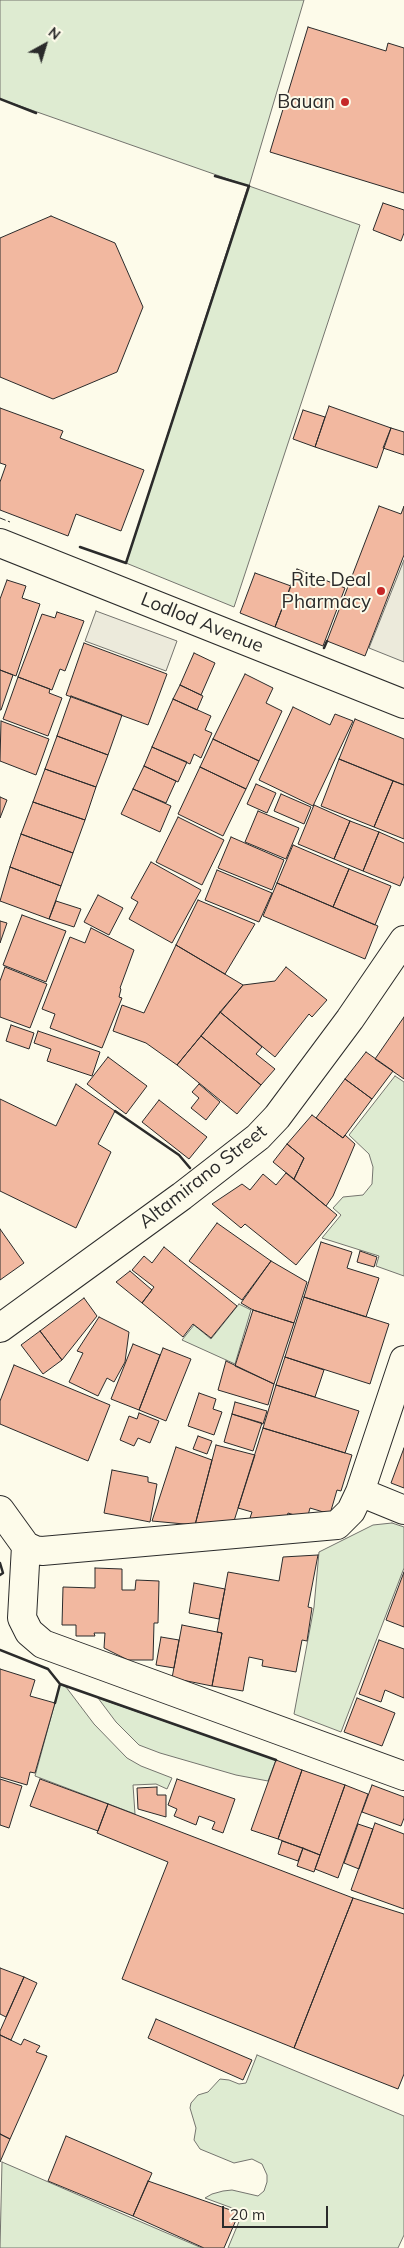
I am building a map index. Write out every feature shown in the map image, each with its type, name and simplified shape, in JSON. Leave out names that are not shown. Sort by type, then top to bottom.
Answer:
[{"type":"street","name":"Lodlod Avenue","points":[[0,544],[404,704]]},
{"type":"street","name":"Altamirano Street","points":[[0,1328],[182,1196],[258,1137],[277,1117],[350,1019],[404,940]]},
{"type":"street","points":[[0,1510],[26,1546],[42,1551],[337,1525],[347,1517],[360,1492],[404,1360]]},
{"type":"street","points":[[360,1492],[404,1510]]},
{"type":"street","points":[[26,1546],[22,1618],[29,1632],[43,1644],[404,1776]]},
{"type":"green space","points":[[0,0],[304,0],[249,186],[360,225],[234,607],[126,563],[248,186],[0,99]]},
{"type":"green space","points":[[395,1076],[404,1082],[404,1276],[376,1266],[379,1256],[322,1238],[341,1215],[333,1208],[343,1197],[363,1195],[372,1184],[373,1167],[369,1154],[349,1135]]},
{"type":"green space","points":[[239,1304],[251,1310],[235,1364],[182,1340],[194,1325],[211,1339]]},
{"type":"green space","points":[[392,1523],[404,1527],[404,1568],[341,1732],[294,1714],[314,1607],[319,1552],[373,1525]]},
{"type":"green space","points":[[60,1684],[66,1687],[94,1724],[127,1758],[141,1766],[172,1778],[167,1789],[156,1784],[133,1785],[135,1814],[35,1776]]},
{"type":"green space","points":[[98,1698],[276,1760],[268,1781],[236,1775],[139,1745],[116,1722]]},
{"type":"green space","points":[[257,2055],[404,2116],[404,2235],[398,2248],[228,2248],[243,2212],[205,2198],[212,2194],[232,2190],[258,2196],[264,2191],[267,2175],[262,2164],[252,2159],[234,2163],[200,2149],[194,2140],[196,2128],[190,2108],[191,2103],[198,2095],[208,2092],[220,2079],[239,2084],[246,2083]]},
{"type":"green space","points":[[2,2162],[162,2231],[202,2248],[0,2248]]},
{"type":"shaded area","points":[[404,560],[404,662],[369,648]]},
{"type":"shaded area","points":[[96,611],[177,641],[166,671],[85,641]]},
{"type":"building","name":"Bauan","points":[[308,27],[386,51],[388,43],[404,48],[404,193],[270,152]]},
{"type":"building","points":[[383,203],[404,210],[404,233],[401,241],[373,230]]},
{"type":"building","points":[[51,216],[115,243],[143,307],[117,372],[53,399],[0,377],[0,238]]},
{"type":"building","points":[[329,406],[391,428],[377,468],[315,447]]},
{"type":"building","points":[[0,408],[63,431],[60,438],[144,470],[121,531],[76,514],[68,536],[0,510],[0,482],[6,465],[0,463]]},
{"type":"building","points":[[303,410],[325,417],[315,447],[293,439]]},
{"type":"building","points":[[391,428],[404,432],[404,455],[383,448]]},
{"type":"building","points":[[379,506],[401,514],[404,506],[404,555],[365,656],[327,641]]},
{"type":"building","points":[[297,569],[345,588],[323,646],[275,627]]},
{"type":"building","points":[[255,573],[291,586],[275,627],[240,613]]},
{"type":"building","points":[[7,580],[26,586],[22,598],[40,604],[16,676],[0,670],[0,599]]},
{"type":"building","points":[[57,612],[84,621],[65,671],[60,669],[52,690],[18,677],[42,614],[55,618]]},
{"type":"building","points":[[84,643],[167,674],[148,725],[66,695]]},
{"type":"building","points":[[194,653],[215,663],[201,695],[180,685]]},
{"type":"building","points":[[0,670],[13,675],[1,710],[0,710]]},
{"type":"building","points":[[245,674],[273,688],[266,703],[282,711],[259,761],[213,739]]},
{"type":"building","points":[[18,677],[50,689],[49,693],[62,698],[48,736],[3,719]]},
{"type":"building","points":[[180,685],[203,696],[197,710],[173,699]]},
{"type":"building","points":[[71,696],[122,715],[108,755],[57,736]]},
{"type":"building","points":[[173,699],[211,716],[205,730],[212,733],[201,758],[194,754],[190,764],[152,747]]},
{"type":"building","points":[[293,707],[330,725],[335,714],[353,721],[313,806],[259,780]]},
{"type":"building","points":[[355,719],[404,739],[404,785],[339,759]]},
{"type":"building","points":[[1,721],[49,739],[36,775],[0,761]]},
{"type":"building","points":[[57,736],[108,755],[96,787],[45,769]]},
{"type":"building","points":[[213,739],[259,761],[246,789],[200,767]]},
{"type":"building","points":[[152,747],[187,762],[178,782],[144,766]]},
{"type":"building","points":[[339,759],[393,781],[374,827],[321,806]]},
{"type":"building","points":[[144,766],[176,781],[166,803],[133,789]]},
{"type":"building","points":[[200,767],[246,789],[223,836],[178,814]]},
{"type":"building","points":[[45,769],[96,787],[85,820],[33,802]]},
{"type":"building","points":[[393,781],[404,785],[404,839],[374,827]]},
{"type":"building","points":[[256,784],[276,793],[267,813],[247,804]]},
{"type":"building","points":[[133,789],[171,806],[160,832],[121,814]]},
{"type":"building","points":[[281,794],[311,807],[304,824],[274,811]]},
{"type":"building","points":[[0,797],[7,800],[0,818]]},
{"type":"building","points":[[33,802],[85,820],[73,853],[21,834]]},
{"type":"building","points":[[314,805],[350,821],[334,859],[298,844]]},
{"type":"building","points":[[258,811],[299,828],[286,859],[245,842]]},
{"type":"building","points":[[178,817],[224,840],[202,885],[156,862]]},
{"type":"building","points":[[350,821],[379,832],[363,871],[334,859]]},
{"type":"building","points":[[379,832],[404,843],[404,876],[400,886],[363,871]]},
{"type":"building","points":[[21,834],[73,853],[61,886],[10,867]]},
{"type":"building","points":[[231,837],[284,860],[272,890],[218,868]]},
{"type":"building","points":[[293,845],[349,869],[333,907],[277,883]]},
{"type":"building","points":[[151,862],[201,890],[172,943],[129,919],[138,902],[131,898]]},
{"type":"building","points":[[10,867],[61,886],[49,919],[0,901]]},
{"type":"building","points":[[349,869],[391,886],[375,925],[333,907]]},
{"type":"building","points":[[217,870],[272,893],[259,922],[205,900]]},
{"type":"building","points":[[277,883],[378,926],[365,959],[263,916]]},
{"type":"building","points":[[98,895],[123,908],[109,935],[84,922]]},
{"type":"building","points":[[198,900],[255,924],[225,974],[176,945]]},
{"type":"building","points":[[56,901],[81,909],[74,927],[49,919]]},
{"type":"building","points":[[22,915],[66,931],[46,982],[3,965]]},
{"type":"building","points":[[0,921],[7,923],[0,943]]},
{"type":"building","points":[[91,928],[134,950],[120,988],[119,997],[122,998],[102,1048],[50,1028],[55,1014],[42,1009],[70,937],[85,943]]},
{"type":"building","points":[[176,945],[243,985],[177,1065],[146,1043],[113,1031],[122,1005],[144,1013]]},
{"type":"building","points":[[5,967],[47,984],[30,1028],[0,1017],[0,981]]},
{"type":"building","points":[[286,967],[327,1000],[312,1017],[309,1014],[275,1057],[220,1012],[243,985],[275,981]]},
{"type":"building","points":[[220,1012],[262,1047],[256,1054],[275,1069],[261,1085],[201,1036]]},
{"type":"building","points":[[404,1017],[404,1079],[375,1059]]},
{"type":"building","points":[[11,1025],[34,1033],[29,1049],[6,1041]]},
{"type":"building","points":[[38,1031],[100,1052],[92,1076],[47,1061],[51,1049],[34,1043]]},
{"type":"building","points":[[201,1036],[261,1085],[237,1114],[177,1065]]},
{"type":"building","points":[[366,1052],[393,1071],[372,1099],[345,1079]]},
{"type":"building","points":[[108,1057],[147,1086],[126,1114],[87,1084]]},
{"type":"building","points":[[345,1079],[372,1099],[343,1138],[316,1118]]},
{"type":"building","points":[[76,1084],[115,1111],[98,1144],[111,1152],[76,1228],[0,1191],[0,1099],[56,1126]]},
{"type":"building","points":[[199,1084],[220,1102],[206,1120],[191,1108],[199,1098],[192,1092]]},
{"type":"building","points":[[159,1100],[207,1137],[189,1159],[142,1122]]},
{"type":"building","points":[[312,1115],[343,1138],[345,1135],[355,1144],[333,1196],[326,1206],[294,1179],[304,1158],[287,1144]]},
{"type":"building","points":[[287,1144],[304,1158],[294,1179],[273,1162]]},
{"type":"building","points":[[286,1173],[337,1215],[296,1265],[245,1224],[241,1228],[212,1204],[242,1184],[250,1190],[263,1174],[276,1185]]},
{"type":"building","points":[[217,1223],[271,1261],[242,1300],[189,1261]]},
{"type":"building","points":[[0,1229],[24,1263],[0,1280]]},
{"type":"building","points":[[321,1242],[352,1252],[347,1268],[379,1278],[366,1317],[304,1297]]},
{"type":"building","points":[[164,1247],[237,1306],[211,1338],[193,1324],[183,1337],[142,1303],[154,1287],[132,1270],[144,1256],[152,1263]]},
{"type":"building","points":[[360,1251],[377,1257],[374,1267],[357,1262]]},
{"type":"building","points":[[271,1261],[307,1282],[294,1323],[253,1310],[241,1303]]},
{"type":"building","points":[[130,1271],[152,1290],[142,1303],[116,1282]]},
{"type":"building","points":[[304,1297],[389,1324],[370,1384],[285,1357]]},
{"type":"building","points":[[84,1298],[97,1316],[62,1360],[40,1331]]},
{"type":"building","points":[[253,1310],[294,1323],[274,1384],[235,1366]]},
{"type":"building","points":[[99,1317],[129,1332],[125,1362],[114,1382],[107,1378],[98,1396],[69,1382],[83,1353],[77,1351]]},
{"type":"building","points":[[40,1331],[62,1360],[43,1374],[21,1345]]},
{"type":"building","points":[[133,1344],[160,1355],[139,1410],[111,1399]]},
{"type":"building","points":[[163,1348],[191,1359],[166,1421],[139,1410]]},
{"type":"building","points":[[285,1357],[324,1370],[315,1397],[276,1385]]},
{"type":"building","points":[[226,1361],[274,1384],[268,1405],[218,1390]]},
{"type":"building","points":[[14,1365],[110,1405],[88,1461],[0,1424],[0,1401]]},
{"type":"building","points":[[276,1385],[359,1411],[345,1453],[263,1428]]},
{"type":"building","points":[[199,1393],[216,1399],[213,1409],[222,1412],[214,1435],[188,1426]]},
{"type":"building","points":[[235,1402],[267,1411],[263,1424],[232,1414]]},
{"type":"building","points":[[139,1413],[159,1421],[150,1443],[138,1438],[134,1446],[120,1440],[129,1416],[137,1419]]},
{"type":"building","points":[[232,1414],[262,1423],[253,1451],[224,1442]]},
{"type":"building","points":[[263,1428],[352,1455],[341,1491],[337,1490],[330,1514],[310,1508],[307,1519],[288,1513],[285,1522],[269,1524],[250,1518],[252,1512],[238,1508]]},
{"type":"building","points":[[198,1436],[212,1441],[207,1454],[193,1449]]},
{"type":"building","points":[[216,1445],[255,1455],[234,1521],[195,1525]]},
{"type":"building","points":[[176,1447],[212,1460],[195,1525],[152,1521]]},
{"type":"building","points":[[404,1448],[404,1488],[391,1483]]},
{"type":"building","points":[[112,1470],[148,1477],[148,1482],[157,1484],[150,1522],[104,1513]]},
{"type":"building","points":[[318,1555],[308,1607],[312,1608],[307,1641],[302,1640],[296,1672],[262,1666],[263,1660],[249,1657],[243,1691],[212,1686],[222,1633],[217,1632],[228,1572],[279,1581],[283,1557]]},
{"type":"building","points":[[95,1568],[122,1569],[122,1590],[135,1590],[136,1580],[159,1581],[158,1623],[154,1623],[153,1660],[128,1660],[104,1648],[105,1633],[94,1633],[95,1636],[76,1636],[76,1625],[62,1625],[63,1587],[95,1588]]},
{"type":"building","points":[[404,1572],[404,1627],[386,1620]]},
{"type":"building","points":[[194,1583],[225,1589],[219,1619],[189,1613]]},
{"type":"building","points":[[182,1625],[222,1633],[212,1686],[172,1678]]},
{"type":"building","points":[[161,1637],[179,1640],[174,1668],[156,1665]]},
{"type":"building","points":[[379,1640],[404,1649],[404,1698],[385,1690],[381,1702],[359,1694]]},
{"type":"building","points":[[0,1669],[35,1680],[30,1696],[55,1703],[35,1773],[30,1772],[27,1785],[0,1777]]},
{"type":"building","points":[[357,1698],[395,1713],[382,1746],[344,1732]]},
{"type":"building","points":[[276,1760],[302,1770],[278,1839],[251,1830]]},
{"type":"building","points":[[302,1770],[345,1785],[320,1855],[278,1839]]},
{"type":"building","points":[[0,1779],[22,1786],[9,1828],[0,1825]]},
{"type":"building","points":[[40,1779],[108,1804],[98,1831],[30,1806]]},
{"type":"building","points":[[177,1779],[235,1799],[223,1833],[212,1829],[215,1822],[199,1816],[196,1825],[174,1816],[177,1809],[168,1805]]},
{"type":"building","points":[[345,1785],[368,1794],[338,1878],[315,1869]]},
{"type":"building","points":[[372,1785],[404,1797],[404,1818],[401,1826],[362,1812]]},
{"type":"building","points":[[157,1787],[157,1795],[166,1795],[166,1817],[138,1809],[137,1788]]},
{"type":"building","points":[[108,1804],[353,1898],[294,2048],[122,1979],[168,1862],[97,1833]]},
{"type":"building","points":[[375,1823],[404,1834],[404,1909],[351,1890]]},
{"type":"building","points":[[358,1824],[373,1829],[359,1869],[344,1863]]},
{"type":"building","points":[[282,1841],[303,1848],[298,1861],[278,1854]]},
{"type":"building","points":[[303,1848],[320,1855],[314,1872],[297,1866]]},
{"type":"building","points":[[353,1898],[404,1914],[404,2074],[398,2089],[294,2048]]},
{"type":"building","points":[[0,1968],[24,1977],[6,2017],[0,2014]]},
{"type":"building","points":[[24,1977],[37,1983],[11,2040],[0,2035],[0,2031]]},
{"type":"building","points":[[156,2019],[252,2060],[243,2080],[148,2038]]},
{"type":"building","points":[[0,2035],[21,2045],[24,2039],[40,2046],[36,2052],[47,2056],[10,2139],[0,2134]]},
{"type":"building","points":[[0,2134],[10,2139],[0,2162]]},
{"type":"building","points":[[66,2136],[152,2173],[133,2216],[48,2181]]},
{"type":"building","points":[[148,2181],[239,2213],[224,2248],[204,2248],[133,2216]]},
{"type":"fence","points":[[0,518],[10,522]]},
{"type":"wall","points":[[0,99],[36,113]]},
{"type":"wall","points":[[80,547],[126,563],[249,186],[215,176]]},
{"type":"wall","points":[[324,648],[327,641]]},
{"type":"wall","points":[[115,1111],[179,1155],[190,1168]]},
{"type":"wall","points":[[0,1563],[3,1573],[0,1575]]},
{"type":"wall","points":[[0,1650],[48,1669],[60,1684]]},
{"type":"wall","points":[[55,1703],[60,1684],[276,1760]]},
{"type":"place","name":"Bauan","points":[[345,102]]},
{"type":"place","name":"Rite Deal Pharmacy","points":[[381,591]]}]
